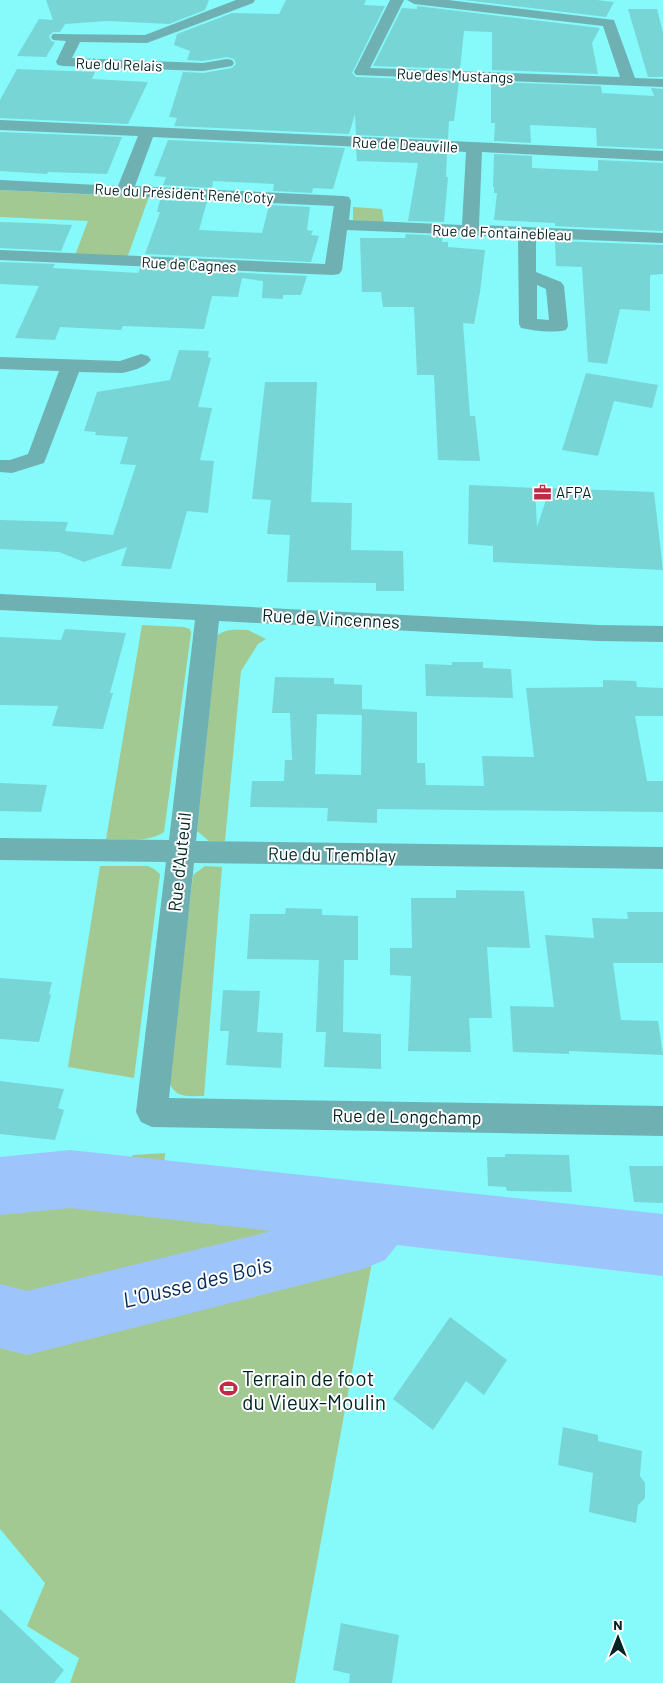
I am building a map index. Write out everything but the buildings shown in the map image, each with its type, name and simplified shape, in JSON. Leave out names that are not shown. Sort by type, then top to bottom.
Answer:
[{"type":"street","name":"Rue du Relais","points":[[58,37],[147,39],[248,0]]},
{"type":"street","name":"Rue des Mustangs","points":[[397,0],[361,72],[663,83]]},
{"type":"street","points":[[414,0],[609,23],[629,81]]},
{"type":"street","name":"Rue du Relais","points":[[75,38],[63,62],[203,67],[226,63]]},
{"type":"street","name":"Rue du Relais","points":[[147,39],[173,66]]},
{"type":"street","name":"Rue de Deauville","points":[[0,125],[663,156]]},
{"type":"street","points":[[125,190],[147,132]]},
{"type":"street","points":[[470,230],[474,147]]},
{"type":"street","name":"Rue du Président René Coty","points":[[0,185],[343,201],[340,225]]},
{"type":"street","name":"Rue de Fontainebleau","points":[[340,225],[663,238]]},
{"type":"street","name":"Rue de Cagnes","points":[[0,255],[332,270],[340,225]]},
{"type":"street","points":[[527,233],[528,275]]},
{"type":"street","points":[[0,363],[122,367],[141,360]]},
{"type":"street","points":[[0,466],[12,467],[37,458],[71,366]]},
{"type":"street","name":"Rue de Vincennes","points":[[0,602],[598,633],[663,634]]},
{"type":"street","name":"Rue d'Auteuil","points":[[152,1112],[208,612]]},
{"type":"street","name":"Rue du Tremblay","points":[[0,849],[663,858]]},
{"type":"street","name":"Rue de Longchamp","points":[[152,1112],[663,1120]]},
{"type":"green space","points":[[103,189],[151,191],[126,261],[74,258],[88,221],[0,217],[0,190],[99,195]]},
{"type":"green space","points":[[353,207],[382,209],[384,223],[353,220]]},
{"type":"green space","points":[[142,625],[184,627],[190,629],[191,633],[164,832],[143,839],[106,839]]},
{"type":"green space","points":[[248,630],[266,639],[258,644],[241,671],[225,841],[209,841],[197,831],[217,636],[228,631]]},
{"type":"green space","points":[[100,866],[148,866],[160,874],[134,1078],[68,1067]]},
{"type":"green space","points":[[205,866],[222,867],[204,1096],[188,1096],[179,1094],[169,1082],[193,875]]},
{"type":"green space","points":[[165,1153],[164,1176],[383,1202],[295,1683],[70,1683],[79,1658],[27,1626],[45,1583],[0,1529],[0,1190],[121,1177],[133,1155]]},
{"type":"waterway","name":"L'Ousse des Bois","points":[[0,1186],[70,1179],[663,1245]]},
{"type":"waterway","name":"L'Ousse des Bois","points":[[0,1316],[27,1323],[363,1239],[383,1214]]},
{"type":"place","name":"AFPA","points":[[542,492]]},
{"type":"place","name":"Terrain de foot du Vieux-Moulin","points":[[228,1389]]}]
